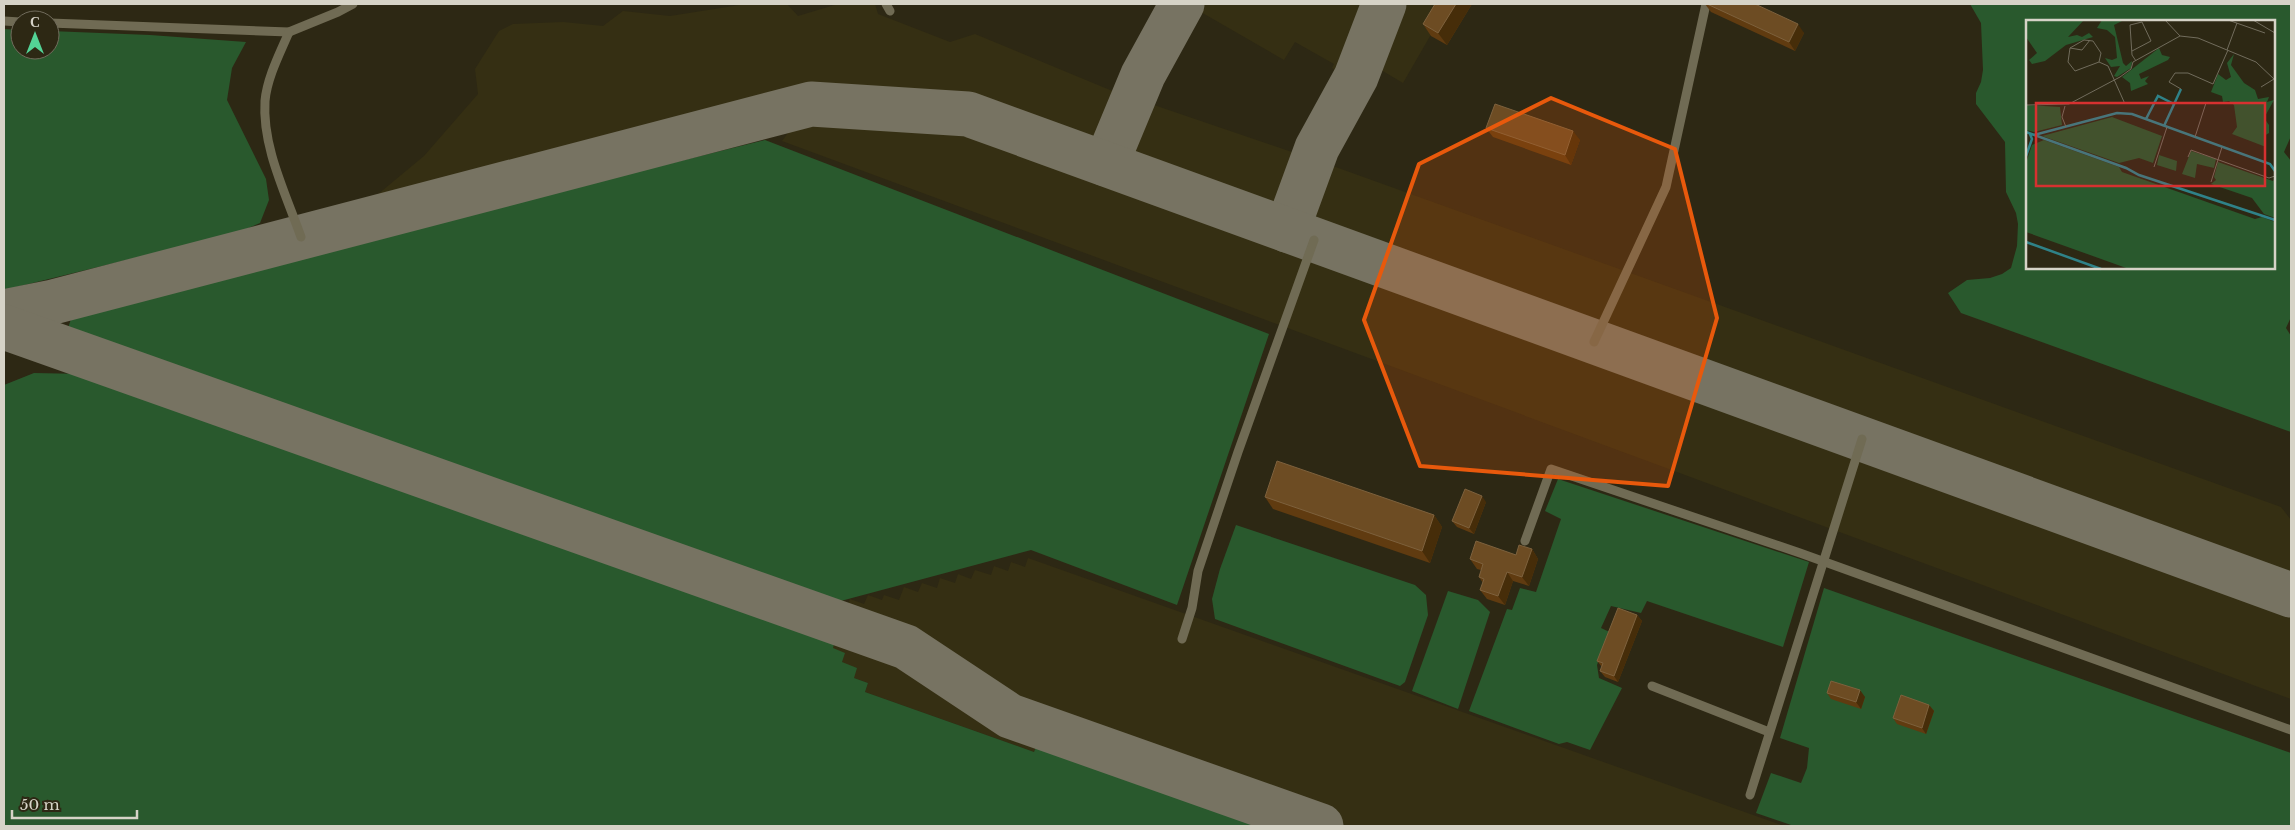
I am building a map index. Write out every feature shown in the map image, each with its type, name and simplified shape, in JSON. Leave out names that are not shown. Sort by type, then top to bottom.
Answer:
[{"type":"lane","points":[[60,23],[289,32],[353,4]]},
{"type":"lane","points":[[1594,342],[1666,187],[1706,4]]},
{"type":"lane","points":[[289,32],[275,64],[265,100],[268,138],[301,237]]},
{"type":"lane","points":[[1182,639],[1192,608],[1201,561],[1314,240]]},
{"type":"lane","points":[[1750,795],[1822,561],[1862,439]]},
{"type":"lane","points":[[1525,542],[1550,469],[1822,561],[2291,730]]},
{"type":"lane","points":[[1652,686],[1769,732]]},
{"type":"highlighted area","points":[[1551,98],[1675,149],[1717,318],[1668,486],[1420,466],[1364,320],[1419,164]]},
{"type":"shaded area","points":[[746,4],[787,4],[798,16],[838,4],[875,4],[878,14],[950,42],[975,34],[1110,90],[1330,165],[2281,507],[2291,520],[2291,699],[782,141],[810,104],[375,218],[371,200],[424,156],[478,94],[475,69],[499,31],[513,24],[563,22],[603,26],[623,11],[670,16]]},
{"type":"shaded area","points":[[1187,4],[1448,5],[1403,83],[1381,70],[1370,90],[1332,68],[1334,64],[1295,42],[1284,60]]},
{"type":"shaded area","points":[[1028,558],[1784,826],[1287,826],[1040,739],[1034,752],[865,692],[868,683],[854,678],[832,648],[850,599],[864,604],[868,595],[882,600],[884,595],[899,600],[904,587],[918,592],[922,583],[937,588],[940,578],[955,583],[958,574],[971,579],[975,570],[991,575],[994,566],[1008,571],[1011,562],[1025,567]]},
{"type":"green space","points":[[1970,4],[2291,4],[2291,136],[2284,152],[2291,161],[2291,317],[2286,328],[2291,336],[2291,432],[1961,313],[1948,293],[1967,280],[1990,278],[2002,274],[2011,268],[2017,246],[2018,224],[2016,213],[2006,192],[2005,142],[1976,104],[1976,93],[1981,82],[1983,70],[1981,23]]},
{"type":"green space","points":[[4,29],[10,29],[10,60],[60,60],[60,31],[150,35],[246,42],[232,68],[227,100],[266,179],[269,200],[260,223],[237,233],[4,290]]},
{"type":"green space","points":[[765,140],[1269,334],[1177,605],[1031,550],[837,602],[67,331],[71,319],[89,307]]},
{"type":"green space","points":[[34,373],[83,374],[835,640],[833,648],[845,653],[842,662],[857,668],[854,678],[868,683],[865,692],[1034,752],[1039,739],[1287,826],[4,826],[4,385]]},
{"type":"green space","points":[[1558,479],[1809,562],[1783,647],[1647,601],[1641,613],[1611,606],[1601,628],[1631,642],[1606,640],[1597,665],[1599,678],[1622,688],[1590,750],[1567,742],[1559,744],[1469,711],[1507,609],[1512,610],[1520,588],[1536,592],[1561,519],[1545,511]]},
{"type":"green space","points":[[1236,525],[1415,585],[1426,595],[1428,615],[1405,682],[1400,686],[1215,619],[1212,599],[1220,569]]},
{"type":"green space","points":[[1824,588],[2291,753],[2291,826],[1794,826],[1756,813],[1771,773],[1801,783],[1807,768],[1809,748],[1780,738]]},
{"type":"green space","points":[[1448,591],[1478,600],[1490,612],[1458,709],[1412,691]]},
{"type":"building","points":[[1435,4],[1456,4],[1438,33],[1423,24]]},
{"type":"building","points":[[1707,4],[1755,4],[1798,24],[1789,42]]},
{"type":"building","points":[[1495,104],[1573,131],[1565,155],[1486,128]]},
{"type":"building","points":[[1277,461],[1434,515],[1422,551],[1265,497]]},
{"type":"building","points":[[1465,489],[1482,496],[1469,528],[1452,521]]},
{"type":"building","points":[[1476,541],[1516,555],[1519,545],[1532,549],[1522,577],[1507,572],[1498,596],[1480,590],[1484,579],[1479,577],[1483,564],[1470,559]]},
{"type":"building","points":[[1618,608],[1637,615],[1614,676],[1600,671],[1603,663],[1597,661]]},
{"type":"building","points":[[1831,681],[1860,690],[1856,702],[1827,693]]},
{"type":"building","points":[[1901,695],[1929,705],[1922,728],[1893,718]]},
{"type":"taxiway","points":[[1106,164],[1143,75],[1182,4]]},
{"type":"taxiway","points":[[1287,230],[1317,148],[1356,77],[1384,4]]},
{"type":"taxiway","points":[[4,312],[53,302],[811,104],[968,114],[2291,595]]},
{"type":"taxiway","points":[[4,327],[906,647],[1010,716],[1321,826]]}]
